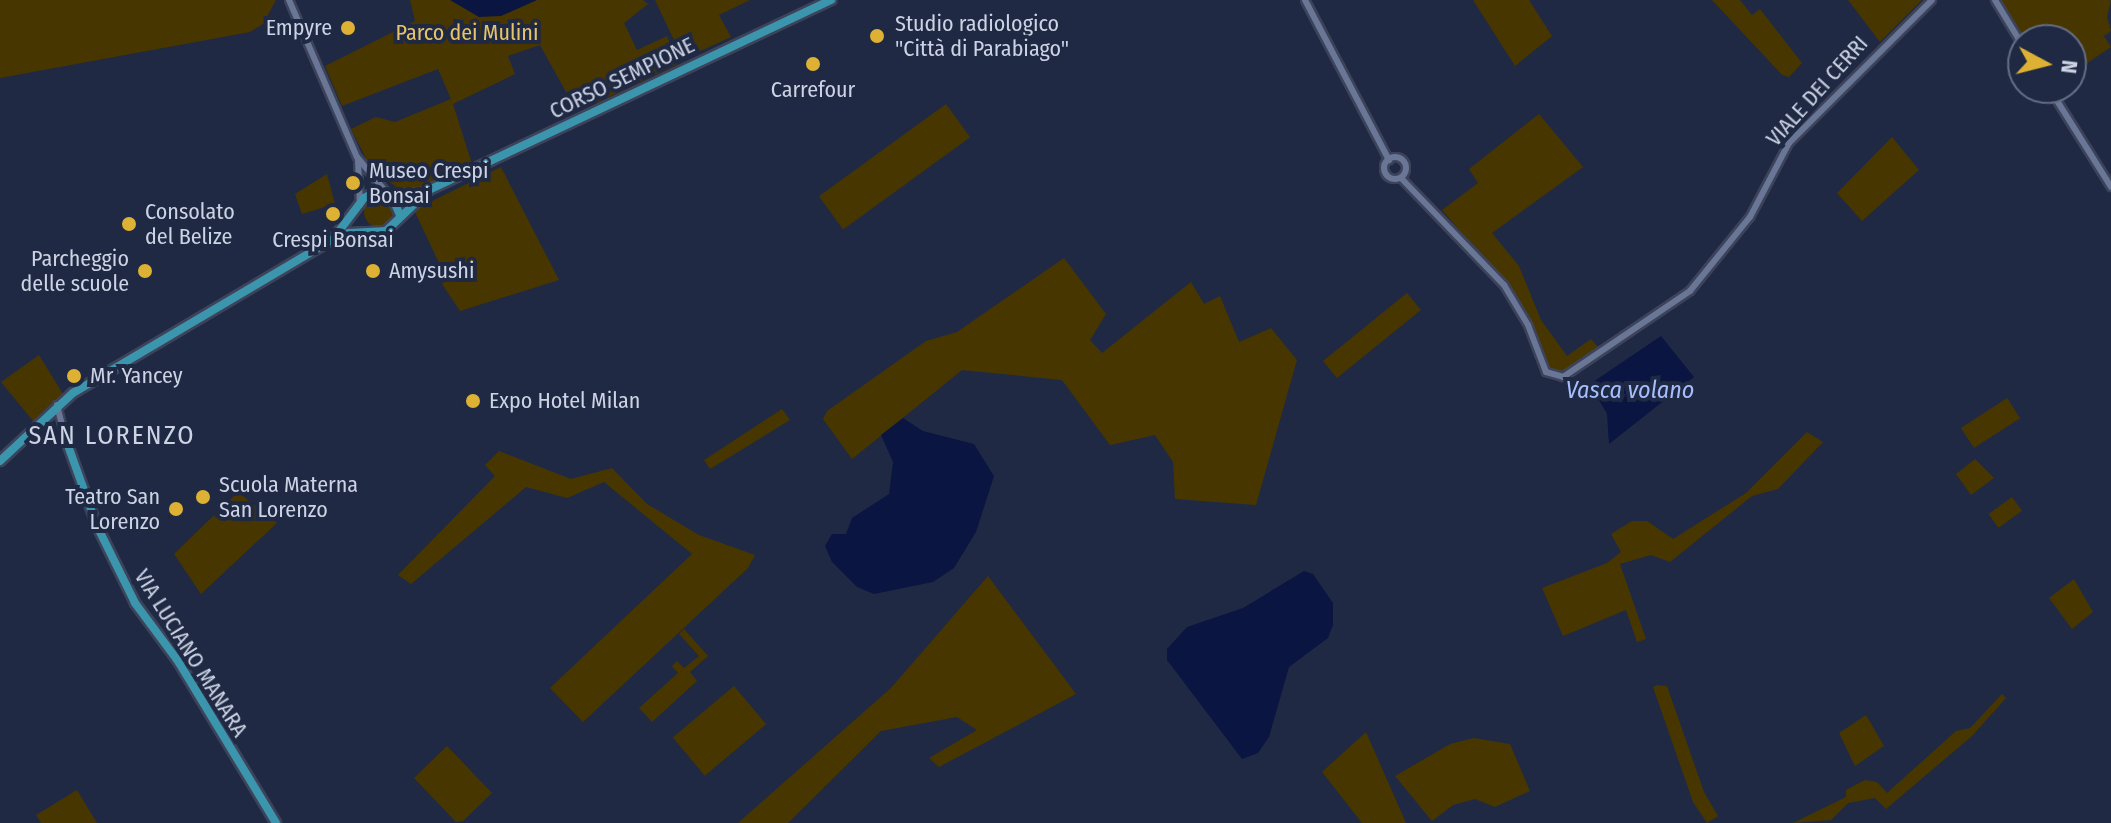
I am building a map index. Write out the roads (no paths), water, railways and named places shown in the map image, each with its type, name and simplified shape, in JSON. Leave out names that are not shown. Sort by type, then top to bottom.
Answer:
[{"type":"main road","name":"CORSO SEMPIONE","points":[[400,215],[429,190],[831,0]]},
{"type":"main road","name":"CORSO SEMPIONE","points":[[389,194],[429,190]]},
{"type":"main road","points":[[0,461],[57,405],[330,241],[369,194],[389,194],[400,215],[391,228],[330,241]]},
{"type":"main road","points":[[360,207],[361,220],[372,231]]},
{"type":"main road","name":"VIA LUCIANO MANARA","points":[[66,440],[97,526],[135,603],[178,661],[276,823]]},
{"type":"street","points":[[289,0],[357,157],[389,194]]},
{"type":"street","points":[[1305,0],[1389,160],[1387,174],[1401,178],[1404,162],[1389,160]]},
{"type":"street","name":"VIALE DEI CERRI","points":[[1401,178],[1508,291],[1548,374],[1568,375],[1690,291],[1750,217],[1789,143],[1932,0]]},
{"type":"street","points":[[1995,0],[2010,24]]},
{"type":"street","points":[[2059,104],[2111,187]]},
{"type":"street","points":[[357,157],[360,207]]},
{"type":"street","name":"VIA LUCIANO MANARA","points":[[57,405],[66,440]]},
{"type":"water","points":[[450,0],[537,0],[501,16],[479,17]]},
{"type":"water","name":"Vasca volano","points":[[1661,336],[1694,377],[1609,444],[1607,414],[1590,384]]},
{"type":"water","points":[[903,418],[923,431],[974,444],[994,476],[976,532],[954,568],[933,582],[874,594],[857,587],[832,562],[825,546],[832,534],[846,534],[852,518],[889,494],[893,462],[881,435]]},
{"type":"water","points":[[1304,571],[1313,574],[1333,603],[1333,625],[1328,638],[1289,667],[1269,737],[1258,753],[1242,759],[1167,660],[1167,649],[1187,627],[1243,608]]},
{"type":"place","name":"Empyre","points":[[348,28]]},
{"type":"place","name":"Studio radiologico \"Città di Parabiago\"","points":[[877,36]]},
{"type":"place","name":"Carrefour","points":[[813,64]]},
{"type":"place","name":"Museo Crespi Bonsai","points":[[353,183]]},
{"type":"place","name":"Crespi Bonsai","points":[[333,214]]},
{"type":"place","name":"Consolato del Belize","points":[[129,224]]},
{"type":"place","name":"Parcheggio delle scuole","points":[[145,271]]},
{"type":"place","name":"Amysushi","points":[[373,271]]},
{"type":"place","name":"Mr. Yancey","points":[[74,376]]},
{"type":"place","name":"Expo Hotel Milan","points":[[473,401]]},
{"type":"place","name":"Scuola Materna San Lorenzo","points":[[203,497]]},
{"type":"place","name":"Teatro San Lorenzo","points":[[176,509]]},
{"type":"district","name":"SAN LORENZO","points":[[112,436]]},
{"type":"park label","name":"Parco dei Mulini","points":[[467,33]]}]
